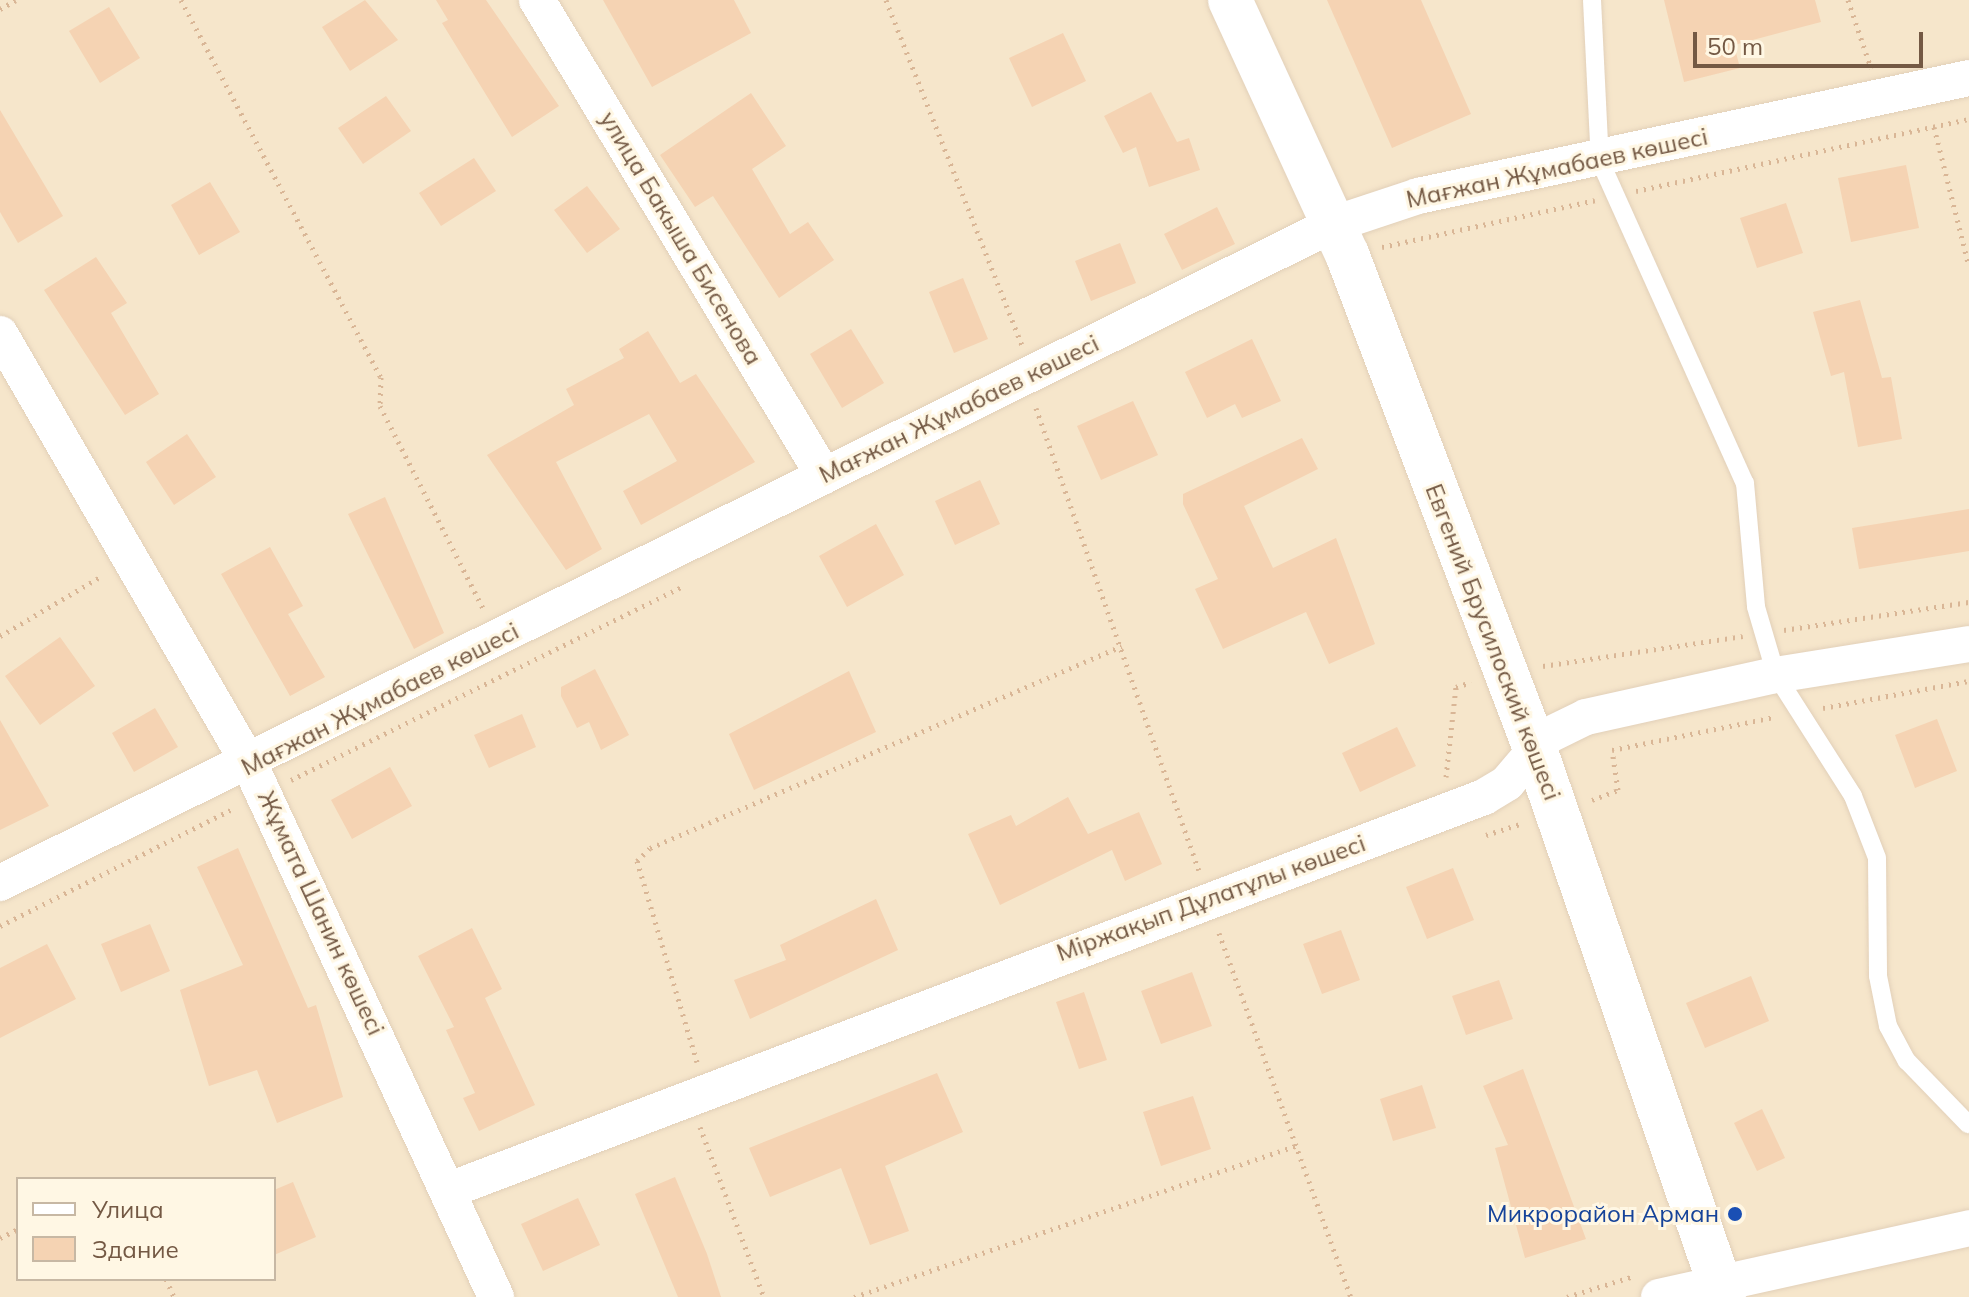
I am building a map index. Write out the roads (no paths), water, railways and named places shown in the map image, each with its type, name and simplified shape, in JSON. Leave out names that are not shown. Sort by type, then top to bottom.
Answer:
[{"type":"main road","name":"Евгений Брусилоский көшесі","points":[[1230,0],[1340,239],[1506,672],[1720,1289]]},
{"type":"street","name":"улица Бакыша Бисенова","points":[[537,0],[824,476]]},
{"type":"street","name":"Мағжан Жұмабаев көшесі","points":[[0,883],[257,779],[499,639],[824,476],[1042,387],[1340,239],[1418,196],[1600,161],[1969,78]]},
{"type":"street","name":"Жұмата Шанин көшесі","points":[[0,334],[257,779],[452,1189],[496,1297]]},
{"type":"street","name":"Міржақып Дұлатұлы көшесі","points":[[452,1189],[1209,883],[1496,791],[1534,746],[1586,717],[1776,675],[1969,644]]},
{"type":"street","points":[[1659,1297],[1720,1289],[1969,1228]]},
{"type":"lane","points":[[1592,0],[1600,161],[1745,483],[1761,633],[1776,675],[1853,796],[1877,858],[1878,976],[1888,1026],[1907,1061],[1968,1124]]},
{"type":"place","name":"Микрорайон Арман","points":[[1735,1214]]}]
